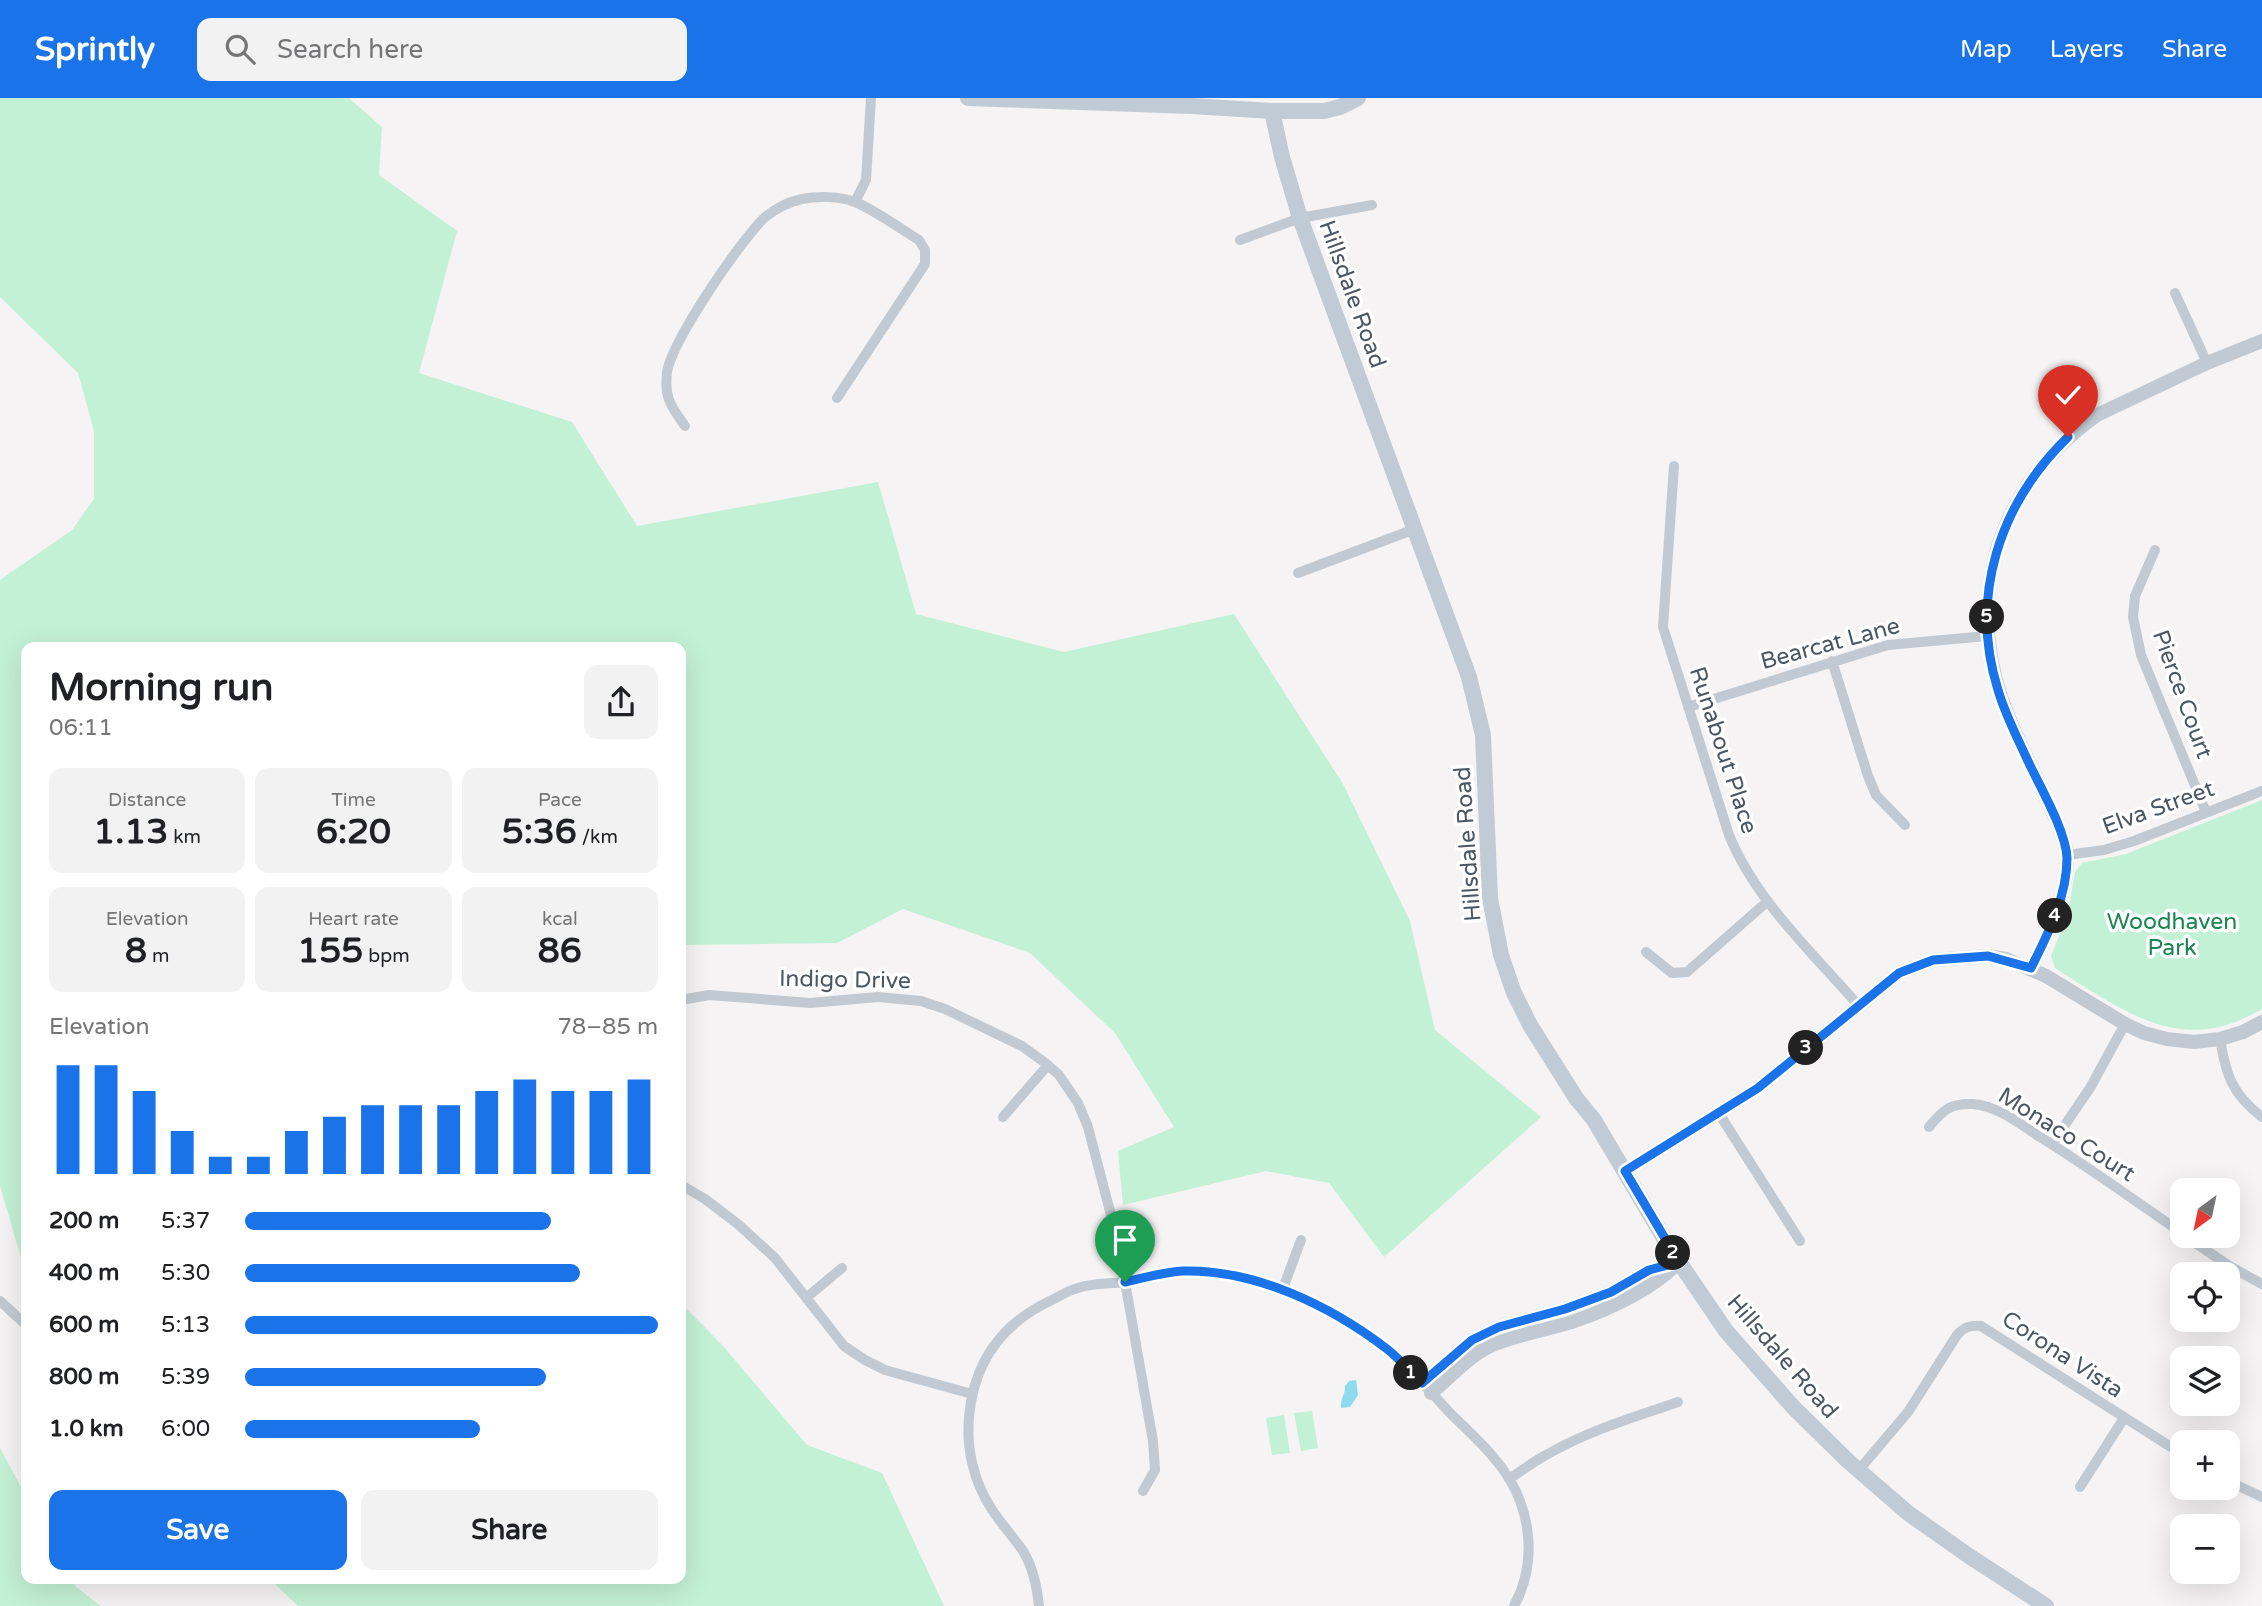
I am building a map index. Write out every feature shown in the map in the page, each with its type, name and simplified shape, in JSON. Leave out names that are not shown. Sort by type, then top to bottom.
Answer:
[{"type":"main road","points":[[968,98],[1272,111],[1324,111],[1358,98]]},
{"type":"main road","name":"Hillsdale Road","points":[[1272,111],[1300,218],[1478,706],[1483,735],[1490,898],[1501,955],[1514,993],[1530,1025],[1625,1171],[1679,1262],[1726,1331],[1794,1408],[1858,1471],[1908,1513],[2046,1606]]},
{"type":"street","points":[[855,202],[866,180],[871,98]]},
{"type":"street","points":[[685,426],[667,400],[669,365],[681,337],[748,236],[773,211],[792,201],[837,198],[855,202],[919,240],[925,250],[925,264],[837,398]]},
{"type":"street","points":[[1240,240],[1300,218],[1372,205]]},
{"type":"street","points":[[2175,293],[2207,363]]},
{"type":"street","points":[[2031,968],[2058,909],[2067,855],[2058,824],[1997,690],[1987,636],[1989,590],[1999,544],[2013,509],[2043,463],[2068,437],[2097,415],[2207,363],[2262,341]]},
{"type":"street","name":"Runabout Place","points":[[1674,466],[1662,627],[1729,835],[1740,861],[1768,901],[1858,1005]]},
{"type":"street","points":[[1298,573],[1415,529]]},
{"type":"street","name":"Pierce Court","points":[[2155,550],[2135,596],[2133,617],[2141,655],[2206,813]]},
{"type":"street","name":"Bearcat Lane","points":[[1688,707],[1888,645],[1987,636]]},
{"type":"street","points":[[1832,661],[1876,795],[1905,825]]},
{"type":"street","name":"Elva Street","points":[[2067,855],[2104,850],[2134,841],[2262,791]]},
{"type":"street","points":[[1646,952],[1672,974],[1687,972],[1768,901]]},
{"type":"street","points":[[1625,1171],[1758,1088],[1899,973],[1933,960],[1988,956],[2031,968],[2125,1024],[2167,1039],[2194,1042],[2220,1039],[2262,1022]]},
{"type":"street","name":"Indigo Drive","points":[[686,999],[709,995],[810,1003],[878,997],[921,1001],[1022,1046],[1048,1065],[1073,1095],[1088,1127],[1111,1219],[1153,1441],[1155,1469],[1143,1491]]},
{"type":"street","points":[[2052,1144],[2090,1088],[2125,1024]]},
{"type":"street","points":[[2220,1039],[2225,1070],[2231,1082],[2245,1103],[2262,1117]]},
{"type":"street","points":[[1003,1117],[1048,1065]]},
{"type":"street","name":"Monaco Court","points":[[1929,1127],[1943,1109],[1973,1104],[1993,1109],[2052,1144],[2170,1224]]},
{"type":"street","points":[[1718,1112],[1801,1241]]},
{"type":"street","points":[[686,1188],[739,1225],[775,1258],[844,1346],[885,1370],[972,1394]]},
{"type":"street","points":[[1282,1291],[1301,1240]]},
{"type":"street","name":"Monaco Court","points":[[2204,1248],[2262,1284]]},
{"type":"street","points":[[1427,1388],[1493,1344],[1572,1322],[1612,1306],[1666,1276],[1679,1262]]},
{"type":"street","points":[[806,1298],[842,1268]]},
{"type":"street","points":[[1039,1606],[1034,1578],[1023,1551],[991,1508],[975,1473],[969,1433],[972,1394],[989,1353],[1001,1335],[1017,1319],[1078,1287],[1125,1282],[1182,1271],[1230,1275],[1282,1291],[1355,1326],[1390,1351],[1427,1388],[1494,1458],[1509,1479],[1524,1516],[1529,1540],[1526,1576],[1514,1606]]},
{"type":"street","points":[[0,1301],[21,1320]]},
{"type":"street","name":"Corona Vista","points":[[1858,1471],[1908,1412],[1957,1335],[1970,1326],[1981,1326],[2170,1447]]},
{"type":"street","points":[[1509,1479],[1566,1445],[1608,1426],[1678,1402]]},
{"type":"street","points":[[2080,1487],[2124,1418]]},
{"type":"street","points":[[2240,1487],[2262,1497]]},
{"type":"green space","points":[[0,98],[349,98],[382,127],[379,175],[457,231],[419,373],[572,422],[637,526],[878,482],[916,614],[1064,652],[1234,614],[1343,784],[1410,921],[1435,1030],[1541,1117],[1384,1257],[1329,1183],[1266,1171],[1123,1205],[1118,1151],[1174,1127],[1115,1033],[1030,953],[903,909],[837,943],[686,945],[686,642],[21,642],[21,1258],[0,1186],[0,580],[72,530],[94,499],[94,431],[78,373],[0,297]]},
{"type":"green space","name":"Woodhaven Park","points":[[2262,800],[2262,1009],[2218,1027],[2197,1030],[2177,1028],[2137,1016],[2055,968],[2051,956],[2068,914],[2075,872],[2082,863],[2126,854]]},
{"type":"green space","points":[[686,1308],[723,1346],[807,1445],[882,1473],[944,1606],[298,1606],[275,1584],[686,1584]]},
{"type":"green space","points":[[1312,1411],[1318,1448],[1301,1451],[1294,1413]]},
{"type":"green space","points":[[1284,1415],[1290,1453],[1272,1455],[1266,1418]]},
{"type":"green space","points":[[0,1448],[21,1487],[21,1584],[74,1584],[101,1606],[0,1606]]},
{"type":"water","points":[[1356,1380],[1358,1395],[1350,1407],[1341,1408],[1345,1386],[1349,1381]]},
{"type":"route","points":[[1125,1282],[1182,1271],[1248,1279],[1282,1291],[1355,1326],[1390,1351],[1422,1383],[1472,1340],[1499,1327],[1565,1309],[1611,1292],[1649,1270],[1679,1262],[1625,1171],[1758,1088],[1899,973],[1933,960],[1960,957],[1988,956],[2031,968],[2058,909],[2067,855],[2058,824],[1997,690],[1987,636],[1988,599],[1994,562],[2013,509],[2043,463],[2068,437]]}]
